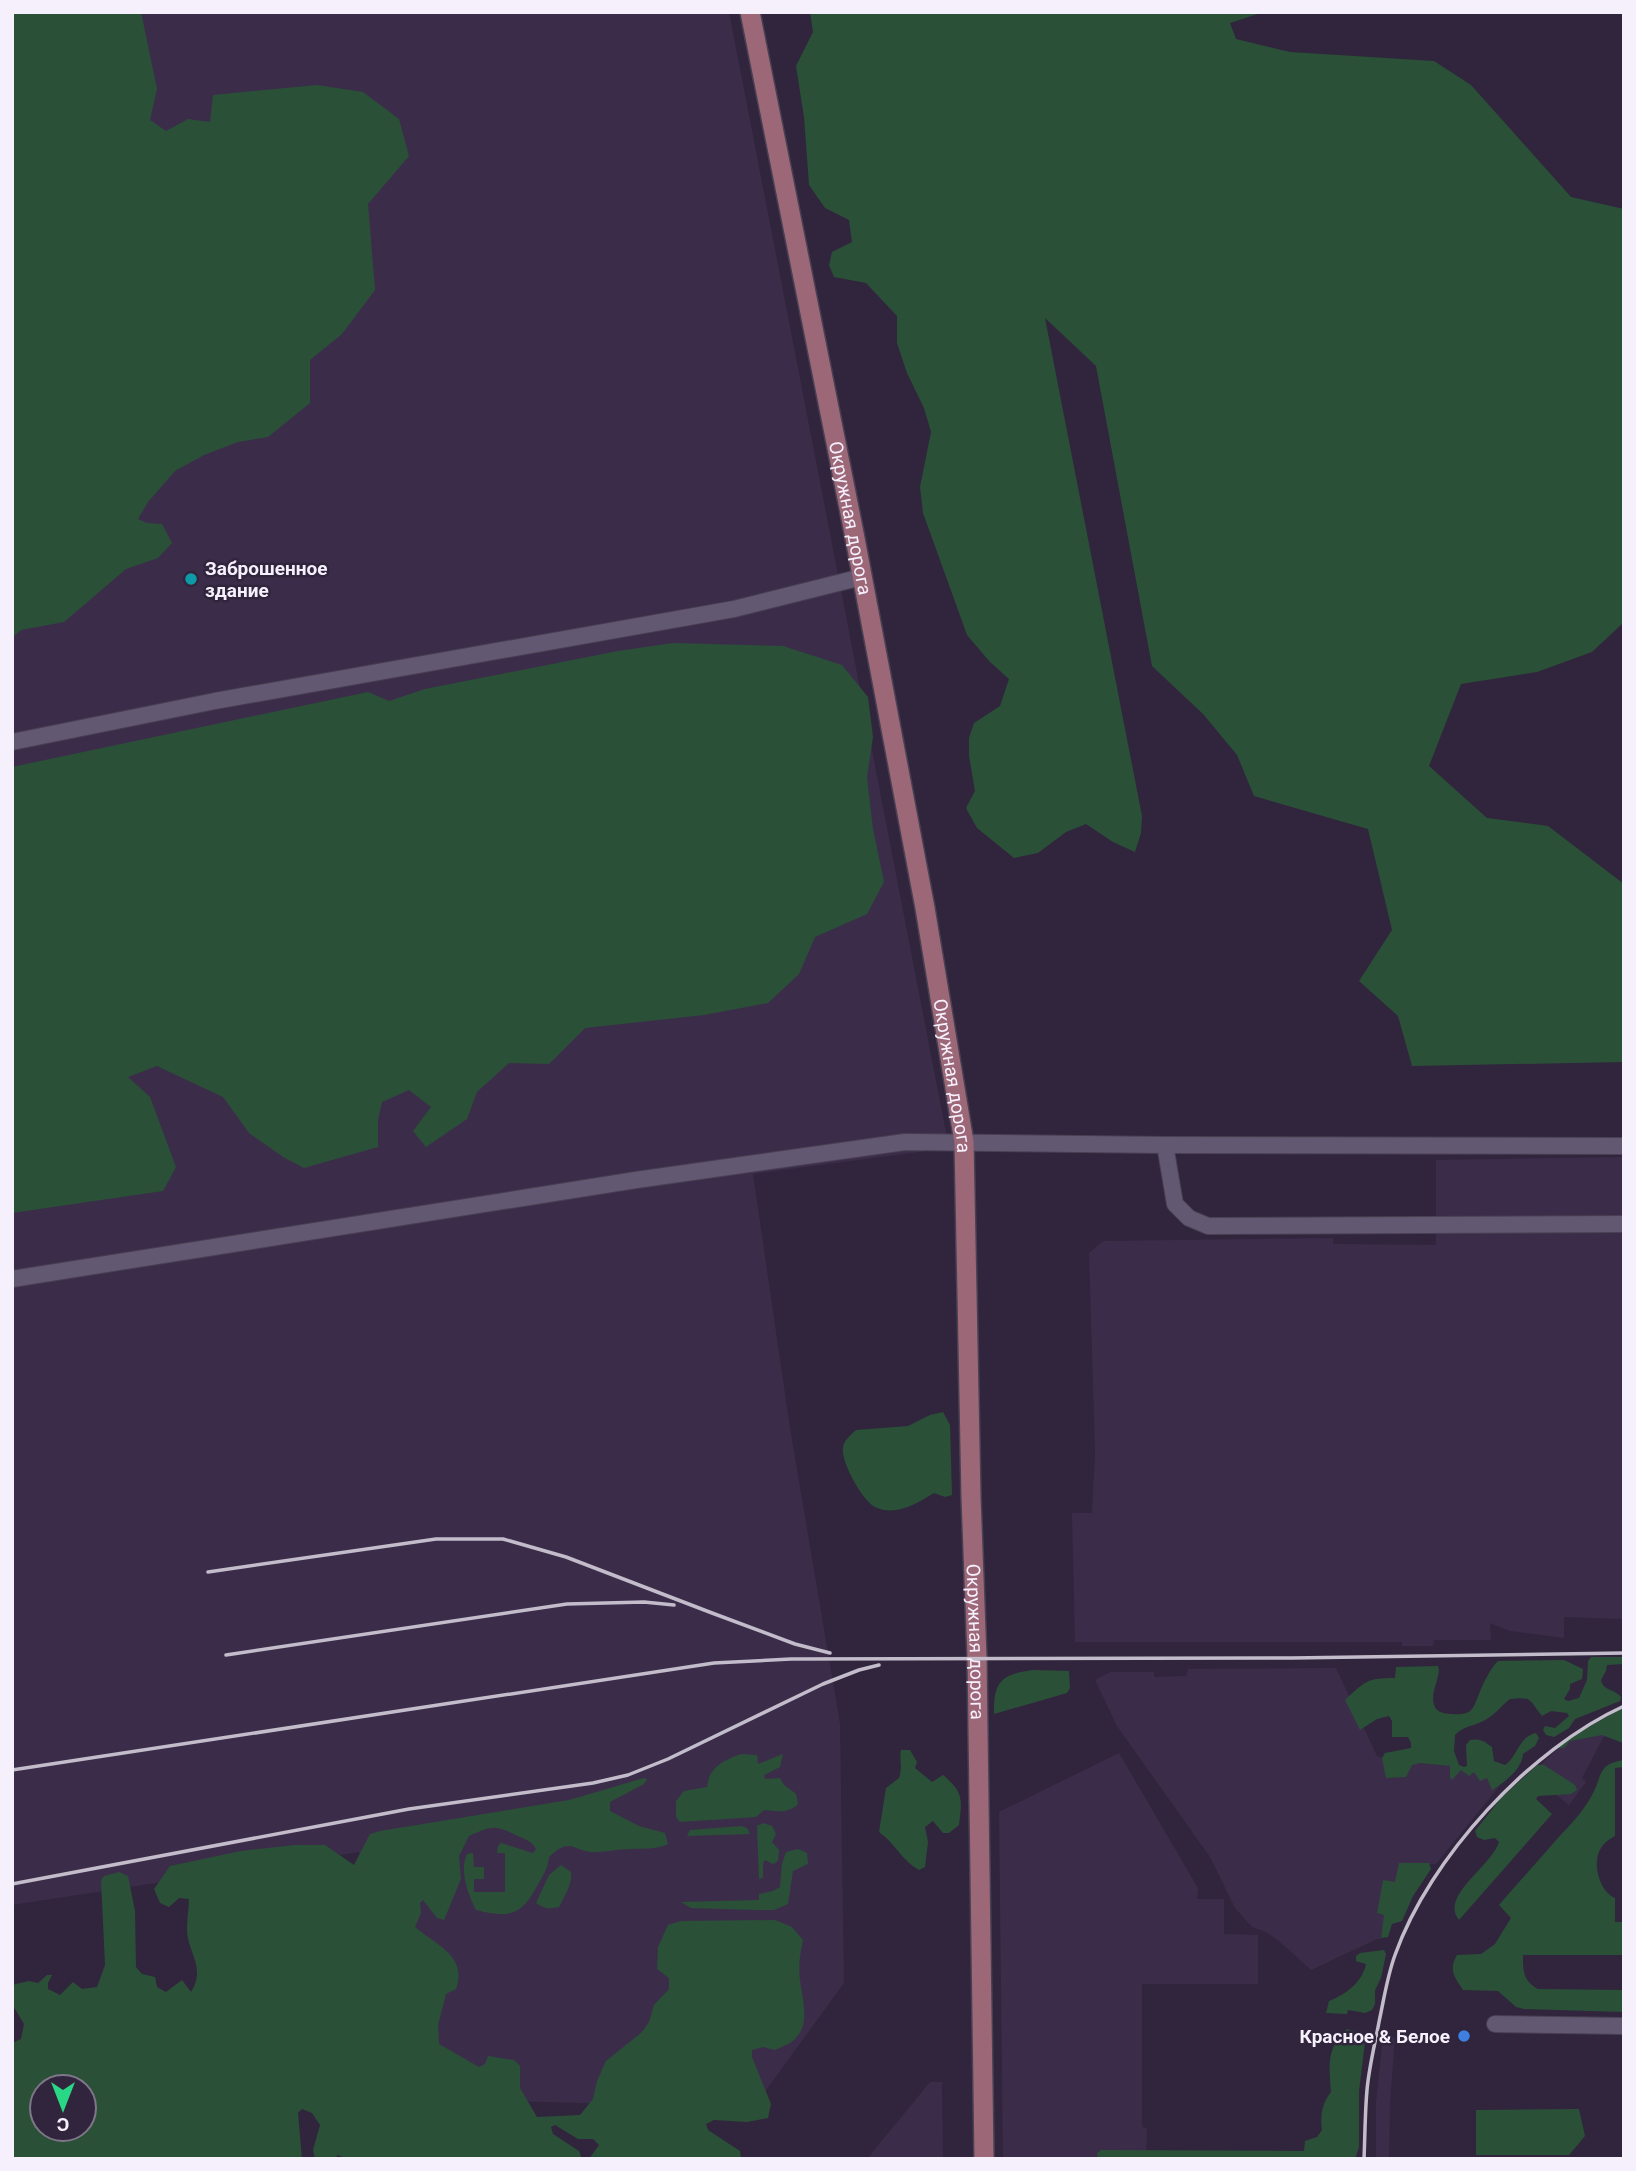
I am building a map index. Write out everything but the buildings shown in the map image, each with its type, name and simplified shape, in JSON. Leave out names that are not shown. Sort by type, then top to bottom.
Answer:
[{"type":"main road","name":"Окружная дорога","points":[[750,12],[925,908],[964,1142],[977,1658],[984,2159]]},
{"type":"street","points":[[12,742],[215,701],[734,608],[862,577]]},
{"type":"street","points":[[12,1279],[869,1145],[905,1142],[1624,1146]]},
{"type":"street","points":[[1165,1145],[1175,1204],[1189,1218],[1208,1226],[1624,1224]]},
{"type":"street","points":[[1495,2024],[1624,2025]]},
{"type":"shaded area","points":[[12,12],[729,12],[949,1148],[753,1174],[790,1428],[840,1724],[844,1983],[753,2108],[370,2097],[359,1852],[12,1905]]},
{"type":"shaded area","points":[[1624,1157],[1624,1619],[1564,1617],[1564,1638],[1510,1631],[1490,1623],[1491,1640],[1434,1640],[1433,1646],[1402,1646],[1402,1642],[1075,1642],[1072,1513],[1092,1513],[1095,1453],[1089,1253],[1103,1241],[1333,1238],[1333,1244],[1436,1245],[1436,1160]]},
{"type":"shaded area","points":[[1336,1668],[1377,1756],[1388,1760],[1495,1770],[1501,1784],[1436,1864],[1400,1865],[1396,1884],[1383,1882],[1377,1913],[1385,1914],[1381,1939],[1311,1970],[1280,1942],[1266,1932],[1252,1927],[1235,1908],[1210,1857],[1117,1726],[1095,1680],[1110,1672],[1154,1672],[1154,1677],[1186,1676],[1188,1669]]},
{"type":"shaded area","points":[[1624,1708],[1624,1728],[1603,1738],[1582,1778],[1586,1782],[1569,1805],[1530,1774],[1567,1741]]},
{"type":"shaded area","points":[[1119,1753],[1198,1888],[1197,1899],[1224,1899],[1224,1934],[1258,1935],[1258,1984],[1142,1984],[1142,2127],[1147,2128],[1146,2158],[1003,2159],[999,1812]]},
{"type":"shaded area","points":[[1383,2036],[1395,2038],[1389,2159],[1376,2159],[1376,2102]]},
{"type":"shaded area","points":[[930,2082],[942,2082],[943,2159],[867,2159]]},
{"type":"green space","points":[[12,12],[141,12],[157,89],[150,120],[166,131],[188,119],[210,122],[213,95],[317,85],[363,92],[399,119],[409,156],[368,204],[375,290],[342,334],[310,360],[310,403],[268,437],[238,442],[204,455],[175,471],[148,502],[138,519],[162,524],[172,543],[158,558],[126,569],[64,622],[21,630],[12,638]]},
{"type":"green space","points":[[810,12],[1264,12],[1230,23],[1236,39],[1290,52],[1434,61],[1471,85],[1571,197],[1624,209],[1624,622],[1592,652],[1537,672],[1461,684],[1429,766],[1487,818],[1548,826],[1624,884],[1624,1062],[1412,1066],[1398,1016],[1359,981],[1392,930],[1368,829],[1254,796],[1237,755],[1203,714],[1152,666],[1096,366],[1045,318],[1142,816],[1141,833],[1135,852],[1113,842],[1086,824],[1066,832],[1038,853],[1014,858],[977,828],[966,808],[975,791],[969,738],[974,723],[1000,706],[1009,679],[967,635],[923,513],[920,487],[931,432],[897,343],[897,316],[866,283],[834,277],[829,265],[832,252],[852,242],[849,220],[825,208],[809,185],[804,117],[796,66],[813,32]]},
{"type":"green space","points":[[673,643],[783,646],[842,665],[868,697],[873,737],[867,777],[873,829],[884,882],[867,914],[815,937],[799,974],[768,1003],[704,1015],[585,1028],[549,1064],[509,1063],[477,1092],[467,1119],[426,1147],[413,1131],[431,1107],[409,1090],[382,1102],[378,1120],[378,1147],[304,1168],[249,1133],[223,1097],[157,1066],[128,1077],[150,1097],[176,1167],[163,1191],[12,1213],[12,767],[368,692],[389,701],[425,689],[618,651]]},
{"type":"green space","points":[[943,1412],[950,1425],[952,1495],[945,1497],[934,1493],[907,1507],[892,1510],[872,1505],[860,1491],[845,1462],[843,1447],[846,1440],[856,1430],[908,1426]]},
{"type":"green space","points":[[1591,1657],[1624,1657],[1624,1664],[1607,1665],[1601,1680],[1604,1686],[1621,1697],[1620,1701],[1575,1719],[1569,1728],[1554,1737],[1546,1735],[1543,1730],[1545,1726],[1555,1728],[1569,1716],[1567,1713],[1551,1711],[1542,1716],[1527,1699],[1510,1699],[1489,1717],[1455,1735],[1454,1751],[1459,1765],[1464,1767],[1467,1766],[1466,1745],[1470,1740],[1479,1740],[1492,1747],[1494,1761],[1505,1765],[1525,1738],[1536,1733],[1539,1738],[1535,1746],[1523,1754],[1520,1765],[1512,1775],[1492,1790],[1487,1778],[1480,1781],[1474,1772],[1469,1776],[1461,1770],[1452,1780],[1450,1766],[1420,1763],[1412,1765],[1406,1777],[1386,1778],[1382,1758],[1385,1753],[1411,1748],[1408,1737],[1392,1737],[1392,1721],[1389,1716],[1377,1719],[1360,1730],[1345,1700],[1367,1682],[1395,1678],[1396,1667],[1438,1666],[1433,1698],[1436,1709],[1460,1714],[1472,1709],[1486,1678],[1498,1661],[1564,1660],[1583,1669],[1582,1679],[1570,1684],[1564,1699],[1568,1701],[1579,1698],[1587,1680],[1588,1661]]},
{"type":"green space","points":[[1033,1670],[1069,1671],[1070,1688],[1067,1693],[994,1714],[995,1694],[1002,1681],[1014,1674]]},
{"type":"green space","points":[[1622,1708],[1623,1743],[1602,1735],[1570,1741],[1564,1748],[1558,1748],[1566,1740]]},
{"type":"green space","points":[[901,1750],[910,1750],[917,1762],[915,1768],[932,1782],[943,1775],[955,1787],[960,1797],[959,1825],[949,1833],[943,1833],[933,1821],[925,1827],[928,1842],[925,1867],[919,1870],[879,1832],[886,1788],[899,1778]]},
{"type":"green space","points":[[741,1754],[757,1755],[758,1764],[783,1754],[780,1767],[764,1775],[765,1779],[780,1778],[784,1785],[796,1794],[798,1804],[786,1811],[764,1810],[756,1817],[680,1822],[676,1817],[676,1801],[684,1791],[707,1787],[711,1774],[718,1765]]},
{"type":"green space","points":[[1624,1760],[1624,1767],[1615,1768],[1615,1836],[1602,1847],[1597,1864],[1599,1878],[1605,1890],[1615,1898],[1615,1922],[1624,1922],[1624,1955],[1523,1955],[1523,1966],[1529,1983],[1538,1989],[1624,1990],[1624,2012],[1524,2009],[1516,2007],[1498,1991],[1463,1990],[1453,1970],[1457,1955],[1481,1954],[1495,1944],[1511,1918],[1499,1905],[1579,1814],[1595,1790],[1604,1768]]},
{"type":"green space","points":[[1537,1765],[1544,1765],[1575,1785],[1577,1790],[1571,1794],[1538,1796],[1536,1799],[1552,1814],[1459,1920],[1455,1911],[1461,1891],[1499,1842],[1495,1838],[1484,1840],[1477,1837],[1475,1831],[1501,1798]]},
{"type":"green space","points":[[647,1779],[644,1784],[610,1802],[610,1811],[639,1826],[665,1833],[668,1844],[654,1848],[599,1852],[563,1847],[549,1857],[544,1873],[525,1904],[512,1912],[497,1914],[476,1910],[464,1875],[467,1854],[473,1853],[474,1867],[484,1867],[484,1879],[474,1879],[474,1892],[505,1892],[505,1853],[497,1853],[498,1846],[501,1843],[533,1853],[536,1849],[528,1841],[499,1828],[489,1828],[469,1836],[459,1856],[461,1879],[444,1920],[437,1918],[423,1900],[415,1927],[448,1952],[458,1968],[456,1989],[446,1994],[438,2025],[439,2044],[479,2067],[485,2064],[488,2056],[514,2060],[520,2066],[520,2088],[537,2117],[580,2115],[593,2099],[606,2061],[642,2032],[649,2022],[654,2005],[669,1989],[669,1978],[657,1969],[658,1947],[668,1925],[681,1921],[775,1920],[792,1927],[803,1940],[799,1970],[804,2002],[803,2026],[795,2039],[775,2050],[763,2047],[752,2050],[752,2057],[771,2104],[768,2118],[747,2122],[714,2120],[706,2124],[708,2130],[740,2151],[741,2159],[589,2159],[599,2145],[593,2139],[578,2139],[555,2125],[551,2127],[553,2134],[579,2151],[582,2159],[349,2159],[337,2155],[336,2159],[315,2159],[313,2150],[320,2125],[312,2113],[302,2109],[298,2113],[302,2159],[12,2159],[12,2043],[21,2039],[24,2024],[12,2004],[12,1985],[29,1981],[38,1983],[47,1975],[52,1975],[48,1989],[60,1995],[73,1982],[82,1989],[97,1987],[105,1965],[101,1880],[104,1876],[119,1872],[128,1876],[135,1911],[136,1967],[142,1974],[155,1977],[157,1987],[166,1992],[182,1980],[191,1992],[197,1967],[188,1936],[189,1899],[179,1898],[169,1907],[160,1903],[154,1889],[170,1866],[241,1851],[295,1845],[325,1845],[354,1865],[370,1834],[569,1800]]},
{"type":"green space","points":[[763,1823],[772,1826],[776,1834],[772,1842],[779,1850],[778,1861],[773,1864],[765,1860],[763,1878],[759,1879],[757,1826]]},
{"type":"green space","points":[[741,1826],[747,1828],[750,1834],[687,1836],[690,1830]]},
{"type":"green space","points":[[798,1849],[807,1853],[808,1864],[793,1871],[788,1904],[774,1910],[756,1910],[691,1908],[681,1902],[759,1900],[759,1894],[780,1887],[786,1852]]},
{"type":"green space","points":[[1399,1863],[1429,1863],[1431,1869],[1413,1896],[1402,1921],[1392,1924],[1388,1937],[1381,1938],[1384,1915],[1377,1913],[1383,1880],[1395,1882]]},
{"type":"green space","points":[[561,1865],[571,1872],[571,1881],[559,1907],[550,1908],[536,1903],[549,1875]]},
{"type":"green space","points":[[1384,1950],[1386,1954],[1372,2010],[1365,2013],[1348,2010],[1347,2014],[1326,2013],[1329,2001],[1347,1991],[1361,1977],[1366,1964],[1356,1961],[1356,1956]]},
{"type":"green space","points":[[1347,2029],[1366,2034],[1359,2091],[1359,2147],[1355,2159],[1098,2159],[1097,2153],[1101,2150],[1304,2151],[1305,2141],[1317,2137],[1322,2130],[1322,2110],[1331,2092],[1330,2058],[1335,2043]]},
{"type":"green space","points":[[1579,2109],[1585,2136],[1569,2155],[1476,2155],[1476,2110]]},
{"type":"railway","points":[[208,1572],[436,1539],[503,1539],[566,1557],[795,1644],[830,1653]]},
{"type":"railway","points":[[226,1655],[567,1604],[644,1602],[674,1605]]},
{"type":"railway","points":[[12,1770],[714,1663],[791,1659],[1292,1658],[1624,1653]]},
{"type":"railway","points":[[12,1884],[409,1809],[593,1783],[628,1775],[668,1759],[823,1684],[879,1665]]},
{"type":"railway","points":[[1364,2159],[1368,2081],[1388,1980],[1395,1955],[1411,1918],[1432,1881],[1458,1844],[1519,1778],[1553,1749],[1624,1706]]},
{"type":"place","name":"Заброшенное здание","points":[[191,579]]},
{"type":"place","name":"Красное & Белое","points":[[1464,2036]]}]
